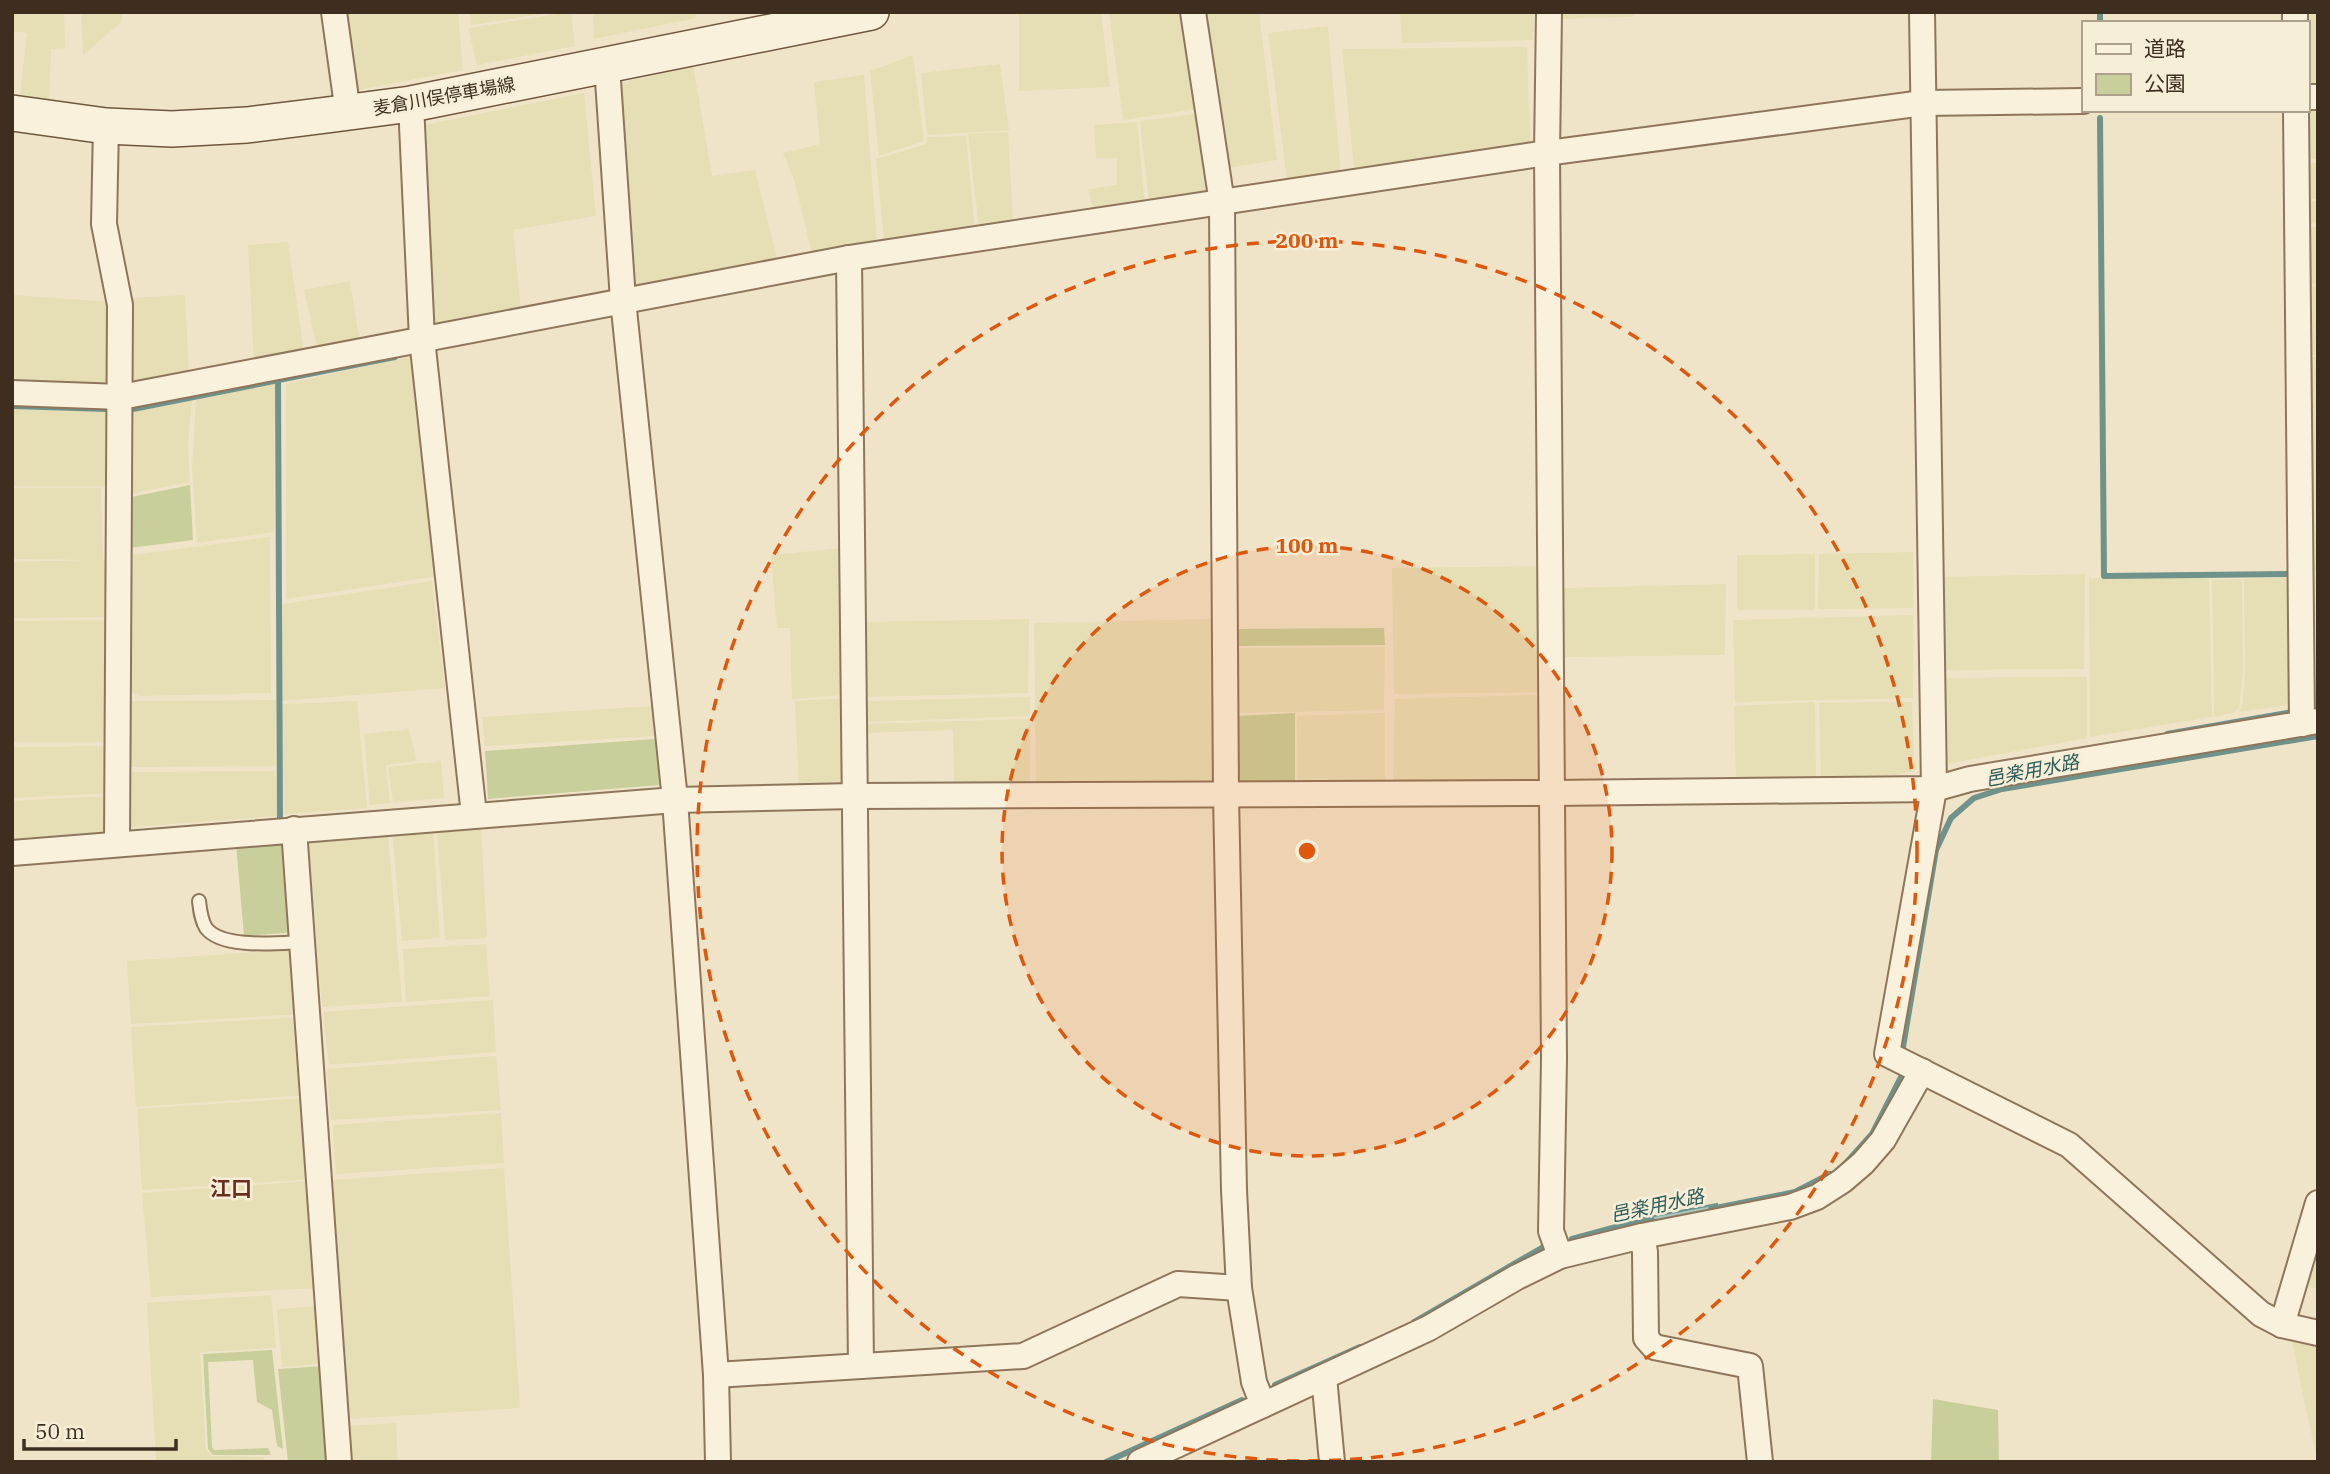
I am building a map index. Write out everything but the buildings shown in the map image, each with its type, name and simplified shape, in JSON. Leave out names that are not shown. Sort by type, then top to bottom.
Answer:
[{"type":"main road","name":"麦倉川俣停車場線","points":[[12,113],[106,126],[172,129],[247,125],[411,104],[871,12]]},
{"type":"street","points":[[334,12],[348,113]]},
{"type":"street","points":[[1193,12],[1222,203],[1226,795],[1234,1190],[1239,1287],[1255,1382],[1263,1405]]},
{"type":"street","points":[[1549,12],[1547,153],[1550,793],[1554,1059],[1551,1231],[1560,1256]]},
{"type":"street","points":[[1922,12],[1934,789],[1887,1055],[2069,1145],[2261,1314],[2282,1325],[2318,1333]]},
{"type":"street","points":[[607,66],[623,300],[674,800],[716,1375],[718,1462]]},
{"type":"street","points":[[12,393],[121,397],[849,258],[1547,153],[1923,103],[2082,101]]},
{"type":"street","points":[[411,104],[422,339],[474,815]]},
{"type":"street","points":[[12,853],[674,800],[855,796],[1934,789],[1970,779],[2310,723],[2296,112]]},
{"type":"street","points":[[106,126],[104,224],[120,305],[117,844]]},
{"type":"street","points":[[849,258],[861,1366]]},
{"type":"street","points":[[294,829],[339,1462]]},
{"type":"street","points":[[1140,1462],[1429,1328],[1517,1277],[1560,1256],[1642,1236],[1790,1207],[1817,1196],[1842,1181],[1863,1163],[1883,1140],[1922,1071]]},
{"type":"street","points":[[2282,1325],[2318,1203]]},
{"type":"street","points":[[1642,1236],[1645,1252],[1646,1338],[1654,1347],[1750,1366],[1760,1462]]},
{"type":"street","points":[[716,1375],[1023,1356],[1178,1284],[1239,1287]]},
{"type":"street","points":[[1324,1377],[1332,1462]]},
{"type":"lane","points":[[199,901],[205,927],[214,935],[249,943],[302,942]]},
{"type":"shaded area","points":[[12,12],[64,12],[65,48],[51,49],[49,106],[19,102],[27,33],[12,31]]},
{"type":"shaded area","points":[[81,12],[122,12],[121,22],[83,55]]},
{"type":"shaded area","points":[[339,12],[458,12],[463,70],[352,91]]},
{"type":"shaded area","points":[[470,12],[554,12],[471,25]]},
{"type":"shaded area","points":[[571,12],[575,46],[477,65],[468,28]]},
{"type":"shaded area","points":[[593,12],[695,12],[696,18],[594,39]]},
{"type":"shaded area","points":[[1019,12],[1101,12],[1110,87],[1019,91]]},
{"type":"shaded area","points":[[1109,12],[1183,12],[1197,109],[1123,120]]},
{"type":"shaded area","points":[[1202,12],[1259,12],[1277,160],[1226,168]]},
{"type":"shaded area","points":[[1400,12],[1534,12],[1533,40],[1402,43]]},
{"type":"shaded area","points":[[1555,12],[1633,12],[1633,17],[1555,19]]},
{"type":"shaded area","points":[[2306,12],[2318,12],[2318,88],[2309,86],[2309,21],[2306,21]]},
{"type":"shaded area","points":[[1328,26],[1341,178],[1288,187],[1268,33]]},
{"type":"shaded area","points":[[1527,47],[1530,143],[1354,168],[1342,49]]},
{"type":"shaded area","points":[[913,55],[924,141],[879,156],[870,71]]},
{"type":"shaded area","points":[[1000,64],[1009,130],[927,135],[921,73]]},
{"type":"shaded area","points":[[693,65],[712,176],[755,170],[778,262],[631,286],[618,84]]},
{"type":"shaded area","points":[[864,75],[877,244],[812,253],[794,179],[783,153],[820,144],[814,82]]},
{"type":"shaded area","points":[[584,93],[596,216],[513,230],[521,310],[435,327],[427,321],[418,126]]},
{"type":"shaded area","points":[[2309,107],[2318,107],[2318,159],[2307,159],[2307,112]]},
{"type":"shaded area","points":[[1202,113],[1212,195],[1149,203],[1140,121]]},
{"type":"shaded area","points":[[1137,122],[1145,205],[1094,212],[1088,189],[1117,185],[1117,158],[1096,158],[1094,125]]},
{"type":"shaded area","points":[[1008,132],[1013,222],[979,228],[968,134]]},
{"type":"shaded area","points":[[966,136],[975,230],[884,242],[876,159],[926,144],[927,137]]},
{"type":"shaded area","points":[[2305,163],[2318,163],[2318,199],[2306,199]]},
{"type":"shaded area","points":[[2306,201],[2318,201],[2318,223],[2306,224]]},
{"type":"shaded area","points":[[2306,227],[2318,227],[2318,284],[2307,284]]},
{"type":"shaded area","points":[[288,242],[304,352],[254,361],[248,245]]},
{"type":"shaded area","points":[[350,281],[360,343],[318,351],[304,290]]},
{"type":"shaded area","points":[[2318,286],[2318,355],[2308,355],[2306,287]]},
{"type":"shaded area","points":[[12,295],[110,302],[108,385],[12,382]]},
{"type":"shaded area","points":[[185,295],[189,373],[130,382],[130,298]]},
{"type":"shaded area","points":[[414,356],[439,576],[286,599],[286,384]]},
{"type":"shaded area","points":[[2306,357],[2318,357],[2318,570],[2309,570]]},
{"type":"shaded area","points":[[275,383],[274,532],[197,543],[192,469],[196,400]]},
{"type":"shaded area","points":[[192,400],[188,444],[190,482],[130,494],[133,412]]},
{"type":"shaded area","points":[[12,409],[108,412],[110,486],[12,486]]},
{"type":"shaded area","points":[[12,488],[101,488],[103,560],[110,560],[111,617],[12,618],[12,562],[90,560],[12,559]]},
{"type":"shaded area","points":[[270,537],[271,693],[139,696],[132,692],[125,683],[125,556]]},
{"type":"shaded area","points":[[842,548],[844,695],[792,699],[790,628],[777,628],[771,555]]},
{"type":"shaded area","points":[[1913,552],[1913,608],[1818,609],[1819,554]]},
{"type":"shaded area","points":[[1815,554],[1815,610],[1737,610],[1737,555]]},
{"type":"shaded area","points":[[1542,566],[1542,692],[1394,694],[1392,568]]},
{"type":"shaded area","points":[[2085,574],[2084,669],[1941,670],[1939,577]]},
{"type":"shaded area","points":[[2288,577],[2292,699],[2289,705],[2239,712],[2245,674],[2244,579]]},
{"type":"shaded area","points":[[2310,577],[2318,577],[2318,704],[2311,705]]},
{"type":"shaded area","points":[[2089,578],[2209,578],[2212,717],[2090,737]]},
{"type":"shaded area","points":[[2242,579],[2243,674],[2239,708],[2233,713],[2214,717],[2212,580]]},
{"type":"shaded area","points":[[432,581],[445,688],[280,701],[283,604]]},
{"type":"shaded area","points":[[1726,584],[1725,655],[1565,657],[1564,588]]},
{"type":"shaded area","points":[[1913,615],[1913,698],[1735,702],[1733,620]]},
{"type":"shaded area","points":[[1029,619],[1028,693],[865,697],[866,622]]},
{"type":"shaded area","points":[[1214,619],[1213,780],[1036,783],[1034,623]]},
{"type":"shaded area","points":[[112,620],[109,742],[12,742],[12,621]]},
{"type":"shaded area","points":[[1385,647],[1384,710],[1237,713],[1236,648]]},
{"type":"shaded area","points":[[2087,677],[2087,738],[1946,764],[1940,678]]},
{"type":"shaded area","points":[[1539,695],[1540,780],[1393,784],[1395,699]]},
{"type":"shaded area","points":[[1030,697],[1030,716],[863,722],[863,701]]},
{"type":"shaded area","points":[[844,698],[848,785],[799,788],[795,701]]},
{"type":"shaded area","points":[[276,700],[275,766],[130,767],[129,701]]},
{"type":"shaded area","points":[[357,701],[367,808],[284,814],[282,704]]},
{"type":"shaded area","points":[[1815,702],[1816,779],[1736,780],[1734,706]]},
{"type":"shaded area","points":[[1912,702],[1914,771],[1897,775],[1821,777],[1819,703]]},
{"type":"shaded area","points":[[652,706],[654,736],[485,746],[482,717]]},
{"type":"shaded area","points":[[1385,713],[1385,782],[1298,782],[1297,716]]},
{"type":"shaded area","points":[[1030,719],[1030,783],[954,783],[953,730],[863,733],[862,724]]},
{"type":"shaded area","points":[[409,729],[417,761],[386,765],[390,803],[370,805],[364,734]]},
{"type":"shaded area","points":[[108,746],[110,793],[12,798],[12,747]]},
{"type":"shaded area","points":[[441,761],[444,798],[393,802],[388,767]]},
{"type":"shaded area","points":[[275,771],[277,816],[131,827],[132,772]]},
{"type":"shaded area","points":[[108,796],[106,832],[12,839],[12,801]]},
{"type":"shaded area","points":[[481,825],[487,938],[445,940],[437,829]]},
{"type":"shaded area","points":[[433,830],[440,938],[402,941],[392,832]]},
{"type":"shaded area","points":[[388,833],[402,1002],[322,1007],[307,838]]},
{"type":"shaded area","points":[[486,944],[490,996],[406,1002],[403,949]]},
{"type":"shaded area","points":[[299,949],[303,1014],[131,1024],[127,961]]},
{"type":"shaded area","points":[[493,1000],[496,1052],[329,1065],[323,1012]]},
{"type":"shaded area","points":[[301,1017],[307,1095],[136,1107],[131,1027]]},
{"type":"shaded area","points":[[496,1056],[501,1110],[331,1120],[327,1069]]},
{"type":"shaded area","points":[[305,1098],[310,1179],[142,1190],[137,1109]]},
{"type":"shaded area","points":[[501,1113],[504,1163],[336,1174],[333,1125]]},
{"type":"shaded area","points":[[504,1168],[520,1408],[348,1419],[333,1180]]},
{"type":"shaded area","points":[[310,1181],[318,1288],[151,1297],[142,1193]]},
{"type":"shaded area","points":[[2318,1225],[2318,1288],[2298,1287]]},
{"type":"shaded area","points":[[271,1295],[276,1348],[200,1352],[206,1450],[212,1456],[264,1457],[265,1462],[156,1462],[147,1303]]},
{"type":"shaded area","points":[[317,1306],[321,1364],[282,1367],[277,1309]]},
{"type":"shaded area","points":[[2292,1340],[2318,1344],[2318,1462],[2305,1406]]},
{"type":"shaded area","points":[[396,1423],[398,1462],[350,1462],[348,1426]]},
{"type":"green space","points":[[190,485],[193,540],[129,548],[131,497]]},
{"type":"green space","points":[[1384,628],[1385,645],[1236,646],[1236,629]]},
{"type":"green space","points":[[1295,713],[1295,782],[1242,782],[1236,776],[1236,716]]},
{"type":"green space","points":[[655,739],[660,785],[488,799],[485,751]]},
{"type":"green space","points":[[286,841],[298,932],[244,936],[236,844]]},
{"type":"green space","points":[[272,1350],[283,1449],[277,1446],[272,1410],[257,1402],[253,1360],[208,1362],[214,1450],[268,1448],[271,1455],[213,1455],[208,1449],[203,1354]]},
{"type":"green space","points":[[324,1366],[331,1462],[288,1462],[278,1369]]},
{"type":"green space","points":[[1933,1399],[1998,1410],[1999,1462],[1931,1462]]},
{"type":"water","points":[[1717,1204],[1718,1212],[1646,1226],[1644,1218]]},
{"type":"waterway","points":[[2100,12],[2100,21]]},
{"type":"waterway","points":[[2100,118],[2104,576],[2290,574]]},
{"type":"waterway","points":[[133,409],[395,357]]},
{"type":"waterway","points":[[278,381],[280,824]]},
{"type":"waterway","points":[[12,406],[106,409]]},
{"type":"waterway","points":[[2167,734],[2298,711]]},
{"type":"waterway","name":"邑楽用水路","points":[[1903,1047],[1936,850],[1951,818],[1974,798],[2002,789],[2318,736]]},
{"type":"waterway","name":"邑楽用水路","points":[[1845,1164],[1872,1134],[1901,1077]]},
{"type":"waterway","name":"邑楽用水路","points":[[1711,1209],[1795,1192],[1830,1174]]},
{"type":"waterway","name":"邑楽用水路","points":[[1572,1239],[1652,1220]]},
{"type":"waterway","name":"邑楽用水路","points":[[1414,1322],[1545,1246]]},
{"type":"waterway","name":"邑楽用水路","points":[[1275,1385],[1360,1347]]},
{"type":"waterway","name":"邑楽用水路","points":[[1106,1462],[1242,1400]]},
{"type":"district","name":"江口","points":[[231,1188]]}]
